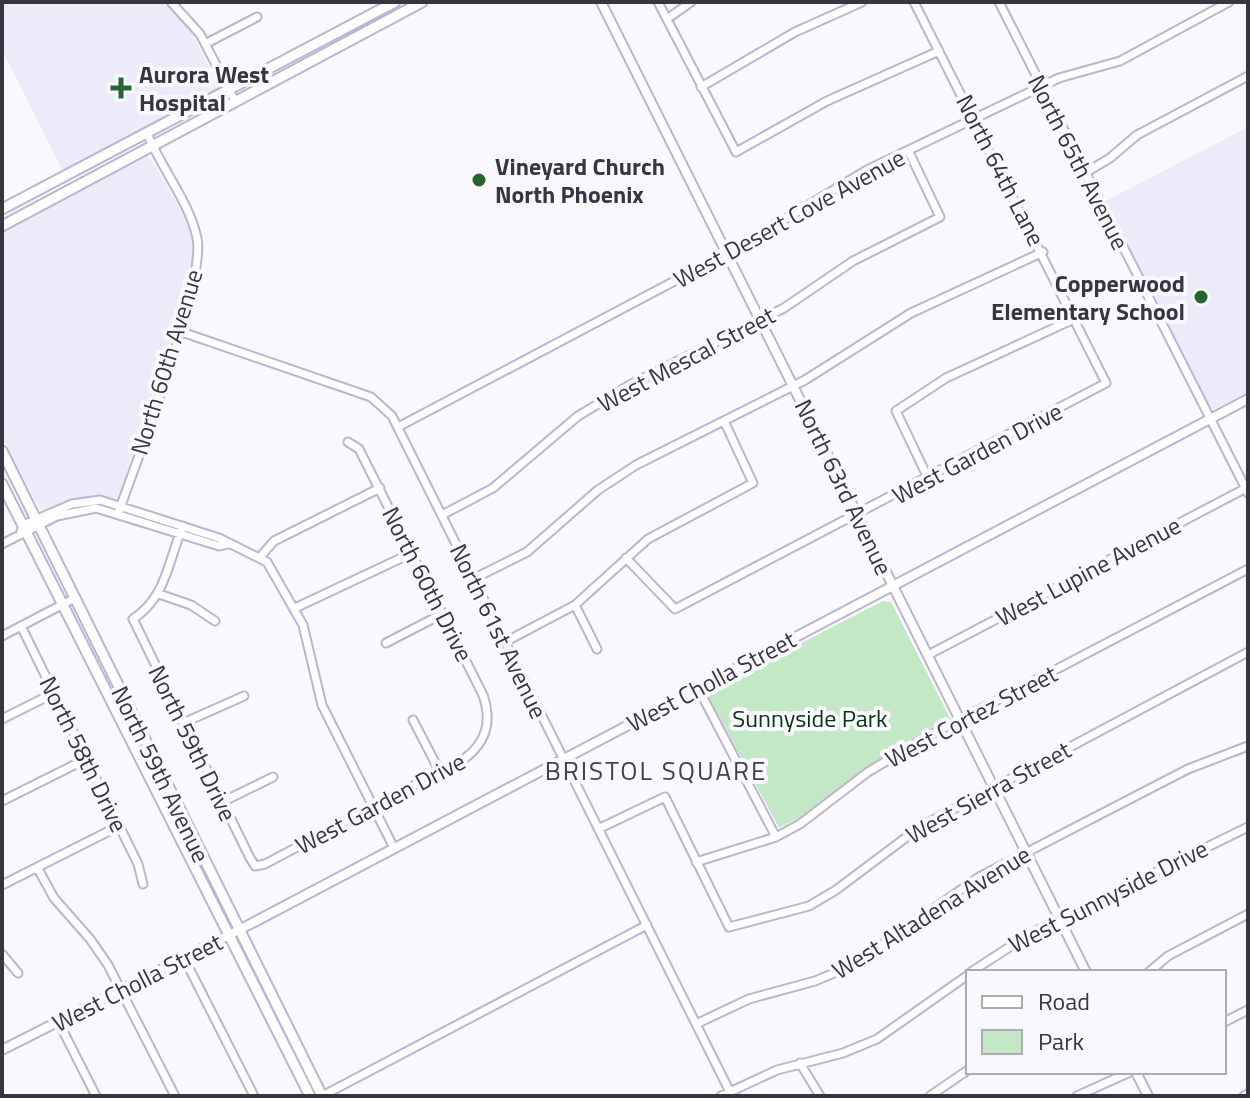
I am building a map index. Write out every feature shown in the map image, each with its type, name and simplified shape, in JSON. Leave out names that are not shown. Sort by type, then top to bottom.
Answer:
[{"type":"main road","points":[[2,209],[395,2]]},
{"type":"main road","points":[[2,226],[422,2]]},
{"type":"main road","points":[[323,55],[325,45],[370,22],[384,8]]},
{"type":"main road","points":[[24,198],[31,210]]},
{"type":"main road","name":"North 59th Avenue","points":[[2,451],[37,522],[68,601],[234,933],[310,1096]]},
{"type":"main road","name":"North 59th Avenue","points":[[2,484],[23,530],[68,601]]},
{"type":"main road","name":"North 59th Avenue","points":[[234,933],[322,1096]]},
{"type":"street","points":[[171,2],[194,25],[235,101]]},
{"type":"street","name":"North 63rd Avenue","points":[[601,2],[1085,970]]},
{"type":"street","points":[[658,2],[736,152],[827,101],[939,51]]},
{"type":"street","points":[[667,19],[691,2]]},
{"type":"street","points":[[701,87],[795,32],[862,2]]},
{"type":"street","name":"North 64th Lane","points":[[914,2],[1043,252],[1106,383]]},
{"type":"street","name":"North 65th Avenue","points":[[999,2],[1209,420],[1247,489]]},
{"type":"street","name":"West Desert Cove Avenue","points":[[398,427],[727,254],[825,192],[1041,87],[1120,61],[1229,2]]},
{"type":"street","points":[[205,44],[257,17]]},
{"type":"street","points":[[1085,173],[1137,135],[1248,76]]},
{"type":"street","name":"North 60th Avenue","points":[[119,509],[195,277],[198,240],[147,133]]},
{"type":"street","name":"West Mescal Street","points":[[442,515],[493,488],[578,416],[628,386],[760,320],[853,261],[940,217],[909,152]]},
{"type":"street","points":[[473,579],[527,552],[598,490],[636,465],[793,386],[911,313],[1043,252]]},
{"type":"street","points":[[928,478],[896,411],[946,378],[1076,318]]},
{"type":"street","name":"North 61st Avenue","points":[[179,331],[371,397],[387,409],[731,1094]]},
{"type":"street","name":"West Garden Drive","points":[[626,558],[675,609],[1106,383]]},
{"type":"street","name":"West Cholla Street","points":[[2,1050],[234,933],[1248,399]]},
{"type":"street","points":[[505,642],[575,605],[626,558],[662,531],[753,483],[724,421]]},
{"type":"street","name":"North 60th Drive","points":[[348,442],[359,449],[380,488],[483,695],[488,717],[486,734]]},
{"type":"street","points":[[260,557],[274,541],[380,488]]},
{"type":"street","name":"West Lupine Avenue","points":[[928,655],[1247,489]]},
{"type":"street","points":[[2,544],[37,522],[66,513],[119,509],[260,557],[274,570],[295,608],[308,637],[322,705],[394,848]]},
{"type":"street","points":[[182,530],[159,594],[191,605],[215,621]]},
{"type":"street","points":[[295,608],[412,553]]},
{"type":"street","name":"West Cortez Street","points":[[696,862],[776,837],[800,824],[868,772],[960,720],[1248,569]]},
{"type":"street","name":"North 59th Drive","points":[[159,594],[133,619],[255,866]]},
{"type":"street","points":[[2,636],[68,601]]},
{"type":"street","points":[[575,605],[597,649]]},
{"type":"street","points":[[386,643],[442,614]]},
{"type":"street","name":"North 58th Drive","points":[[21,626],[138,864],[143,884]]},
{"type":"street","name":"West Sierra Street","points":[[696,862],[729,927],[809,906],[836,890],[920,827],[993,785],[1248,653]]},
{"type":"street","points":[[698,688],[776,837]]},
{"type":"street","points":[[2,719],[54,693]]},
{"type":"street","points":[[183,723],[244,696]]},
{"type":"street","points":[[413,720],[440,772]]},
{"type":"street","name":"West Garden Drive","points":[[255,866],[373,808],[472,754],[486,734],[497,737]]},
{"type":"street","name":"West Altadena Avenue","points":[[696,1024],[749,999],[815,981],[853,965],[944,899],[1026,852],[1188,769],[1248,746]]},
{"type":"street","points":[[2,801],[86,759]]},
{"type":"street","points":[[222,802],[273,777]]},
{"type":"street","points":[[598,829],[665,797],[696,862]]},
{"type":"street","points":[[2,885],[119,826]]},
{"type":"street","name":"West Sunnyside Drive","points":[[975,970],[1028,935],[1248,827]]},
{"type":"street","points":[[37,867],[58,904],[96,946],[175,1096]]},
{"type":"street","points":[[1151,970],[1168,956],[1248,914]]},
{"type":"street","points":[[322,1096],[647,925]]},
{"type":"street","points":[[2,954],[18,973]]},
{"type":"street","points":[[184,958],[254,1096]]},
{"type":"street","name":"West Sunnyside Drive","points":[[721,1096],[800,1063],[843,1053],[877,1039],[966,976]]},
{"type":"street","points":[[1226,1021],[1248,1010]]},
{"type":"street","points":[[58,1021],[94,1095]]},
{"type":"street","points":[[800,1063],[820,1096]]},
{"type":"street","points":[[930,1096],[966,1071]]},
{"type":"street","points":[[1077,1096],[1128,1074]]},
{"type":"street","points":[[1134,1074],[1148,1096]]},
{"type":"shaded area","name":"Aurora West Hospital","points":[[2,2],[162,2],[189,27],[220,89],[64,174],[2,49]]},
{"type":"shaded area","name":"Copperwood Elementary School","points":[[1248,127],[1248,392],[1214,409],[1209,406],[1106,201]]},
{"type":"shaded area","points":[[145,156],[152,160],[191,229],[195,250],[189,288],[119,496],[112,500],[74,499],[40,510],[2,437],[2,233]]},
{"type":"green space","name":"Sunnyside Park","points":[[883,601],[891,602],[950,718],[874,762],[801,817],[779,828],[708,696],[709,690]]},
{"type":"place","name":"Aurora West Hospital","points":[[121,88]]},
{"type":"place","name":"Vineyard Church North Phoenix","points":[[479,180]]},
{"type":"place","name":"Copperwood Elementary School","points":[[1201,297]]},
{"type":"district","name":"BRISTOL SQUARE","points":[[656,770]]}]
